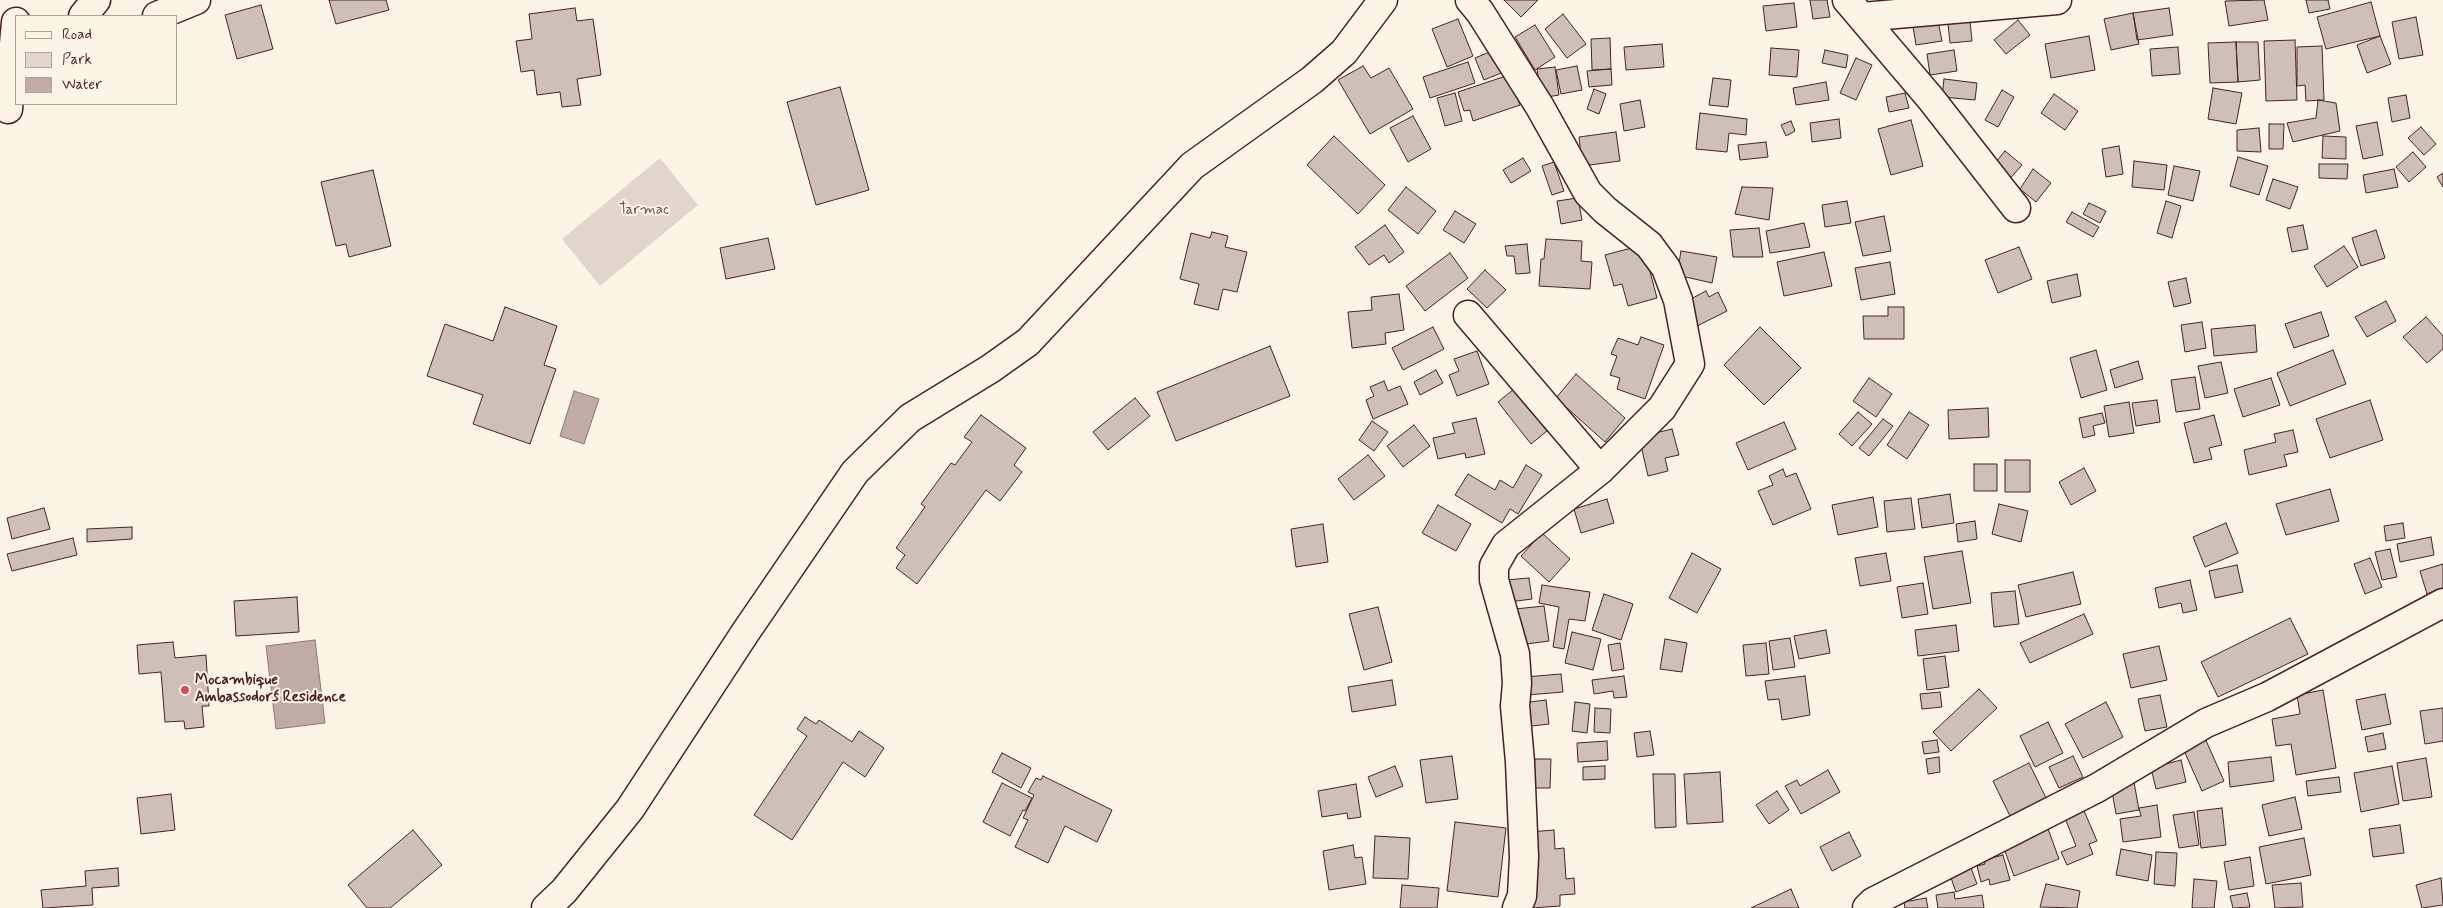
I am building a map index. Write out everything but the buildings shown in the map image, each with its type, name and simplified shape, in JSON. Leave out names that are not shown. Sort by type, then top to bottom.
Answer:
[{"type":"street","points":[[17,15],[18,0]]},
{"type":"street","points":[[85,15],[96,0]]},
{"type":"street","points":[[159,15],[196,0]]},
{"type":"street","points":[[546,908],[564,891],[630,809],[745,633],[855,472],[910,418],[990,369],[1028,342],[1192,166],[1312,80],[1344,52],[1383,0]]},
{"type":"street","points":[[1470,0],[1480,12],[1540,107],[1588,193],[1605,210],[1649,245],[1666,268],[1678,300],[1690,364],[1662,408],[1600,470],[1506,545],[1494,566],[1494,580],[1515,654],[1515,706],[1520,762],[1524,857],[1522,896],[1517,908]]},
{"type":"street","points":[[1855,9],[2057,0]]},
{"type":"street","points":[[1855,9],[1931,100],[2016,208]]},
{"type":"street","points":[[8,111],[15,33]]},
{"type":"street","points":[[1468,315],[1600,470]]},
{"type":"street","points":[[1868,908],[1873,902],[2097,788],[2206,723],[2267,697],[2443,603]]},
{"type":"green space","name":"Tarmac","points":[[660,158],[698,205],[600,286],[562,239]]},
{"type":"water","points":[[574,391],[599,399],[584,444],[560,436]]},
{"type":"water","points":[[315,640],[325,723],[276,729],[266,646]]},
{"type":"place","name":"Mocambique Ambassodorś Residence","points":[[185,690]]}]
